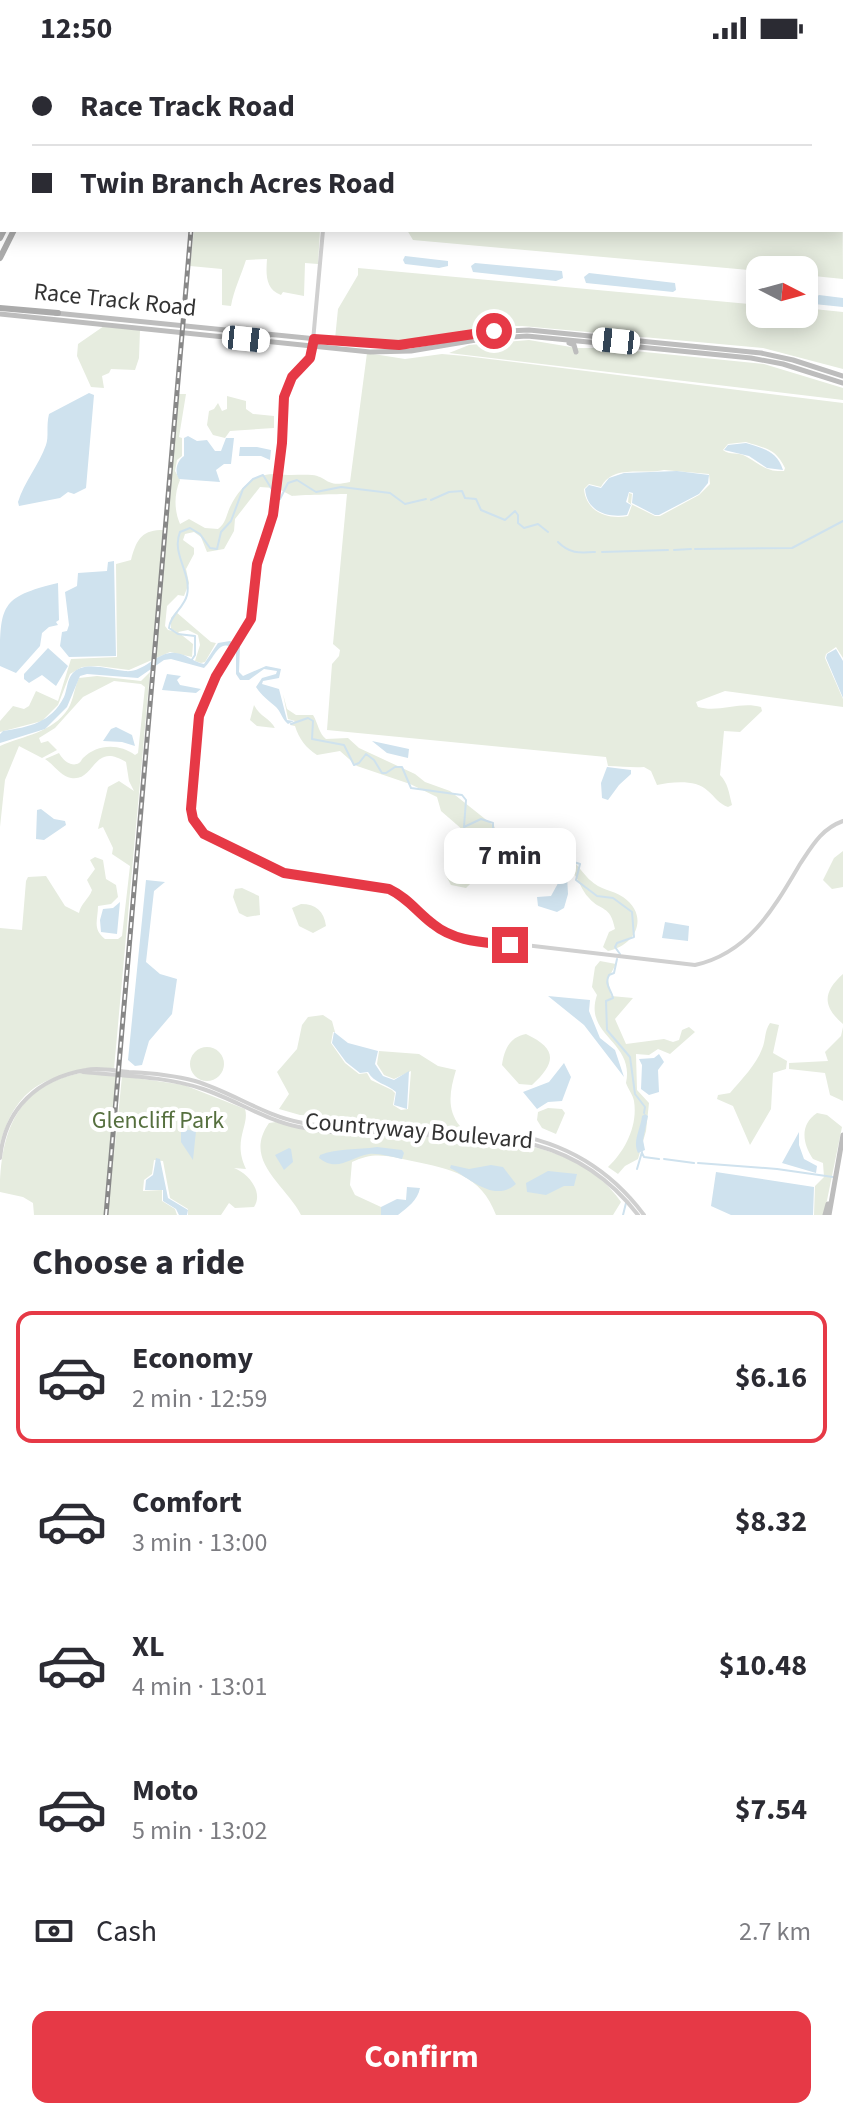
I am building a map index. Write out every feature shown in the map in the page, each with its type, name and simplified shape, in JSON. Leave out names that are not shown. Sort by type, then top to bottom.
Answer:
[{"type":"main road","points":[[0,258],[12,232]]},
{"type":"main road","name":"Race Track Road","points":[[0,309],[66,321],[313,343],[399,345],[519,330],[626,339],[769,354],[843,380]]},
{"type":"main road","points":[[0,309],[46,311]]},
{"type":"main road","points":[[0,309],[58,313],[66,321]]},
{"type":"main road","name":"Race Track Road","points":[[46,311],[395,352],[482,339],[528,336],[751,358],[843,380]]},
{"type":"main road","points":[[70,314],[76,322],[83,318],[121,320],[127,327]]},
{"type":"main road","points":[[528,336],[571,343],[576,352]]},
{"type":"main road","points":[[579,341],[583,338],[626,339]]},
{"type":"main road","points":[[827,1215],[843,1135]]},
{"type":"street","points":[[323,232],[313,343],[308,361],[294,374],[285,392],[273,515],[257,564],[251,619],[216,676],[199,716],[191,801],[193,819],[198,828],[204,834],[284,873],[389,889],[414,904],[435,927],[456,937],[684,965],[711,961],[724,955],[757,931],[814,842],[833,825],[843,821]]},
{"type":"street","name":"Countryway Boulevard","points":[[0,1158],[5,1131],[22,1102],[50,1080],[96,1070],[182,1078],[220,1091],[277,1121],[314,1129],[520,1135],[567,1153],[614,1180],[637,1211]]},
{"type":"street","name":"Countryway Boulevard","points":[[81,1072],[173,1081],[279,1116],[325,1126],[411,1132]]},
{"type":"street","name":"Countryway Boulevard","points":[[567,1153],[644,1215]]},
{"type":"green space","points":[[194,232],[320,232],[318,264],[305,263],[304,296],[283,292],[281,295],[272,289],[267,275],[267,259],[246,260],[231,306],[222,305],[222,269],[190,266]]},
{"type":"green space","points":[[408,232],[843,232],[843,279],[818,276],[818,256],[746,256],[746,270],[413,240]]},
{"type":"green space","points":[[358,268],[746,304],[746,328],[818,328],[818,309],[843,312],[843,369],[763,348],[522,326],[499,326],[412,343],[335,339],[338,309],[358,275]]},
{"type":"green space","points":[[104,326],[140,330],[139,358],[135,370],[111,369],[102,376],[104,388],[91,387],[77,356],[78,344]]},
{"type":"green space","points":[[529,340],[577,348],[764,364],[843,388],[843,400],[449,353],[469,345]]},
{"type":"green space","points":[[367,353],[405,359],[442,354],[465,356],[843,403],[843,658],[836,647],[825,658],[843,699],[843,707],[725,691],[696,702],[698,707],[706,708],[761,707],[762,711],[740,732],[724,731],[720,775],[729,792],[732,805],[728,807],[703,787],[677,782],[657,785],[651,771],[644,767],[608,766],[606,757],[327,730],[332,664],[340,650],[333,644],[347,494],[292,496],[277,488],[278,474],[312,475],[336,484],[350,482]],"holes":[[[746,442],[774,453],[784,471],[768,469],[744,455],[723,450],[728,444]],[[664,470],[709,474],[710,484],[699,495],[660,516],[631,504],[632,494],[629,493],[628,502],[632,505],[628,516],[620,517],[599,513],[586,497],[584,489],[589,484],[601,487],[613,475]]]},
{"type":"green space","points":[[177,394],[186,394],[179,437],[182,438],[182,456],[177,460],[175,471],[180,480],[176,502],[180,524],[189,519],[205,528],[218,529],[243,488],[260,476],[275,474],[274,488],[260,487],[235,519],[234,531],[224,549],[207,552],[201,537],[194,532],[185,534],[183,540],[194,548],[186,569],[189,583],[184,596],[178,595],[167,606],[165,626],[168,630],[177,632],[171,629],[171,618],[176,612],[216,643],[205,662],[195,661],[200,645],[198,635],[188,630],[178,632],[193,644],[192,657],[170,652],[129,670],[82,667],[70,674],[58,705],[42,721],[0,732],[0,721],[13,706],[24,709],[29,706],[36,691],[58,701],[71,659],[117,657],[116,564],[131,560],[139,540],[146,533],[164,530]]},
{"type":"green space","points":[[227,396],[246,401],[246,409],[253,414],[274,416],[274,428],[230,431],[225,438],[213,435],[207,425],[209,411],[218,403],[222,411],[227,409]]},
{"type":"green space","points":[[150,672],[114,1069],[74,1073],[41,1084],[17,1106],[0,1145],[0,928],[22,930],[28,877],[46,876],[65,906],[79,913],[92,890],[87,880],[95,869],[90,860],[95,857],[103,860],[106,879],[116,885],[118,897],[111,904],[98,906],[97,928],[105,939],[122,936],[130,866],[112,854],[113,848],[103,827],[98,829],[108,787],[119,781],[134,791],[126,762],[107,756],[79,778],[71,778],[45,759],[59,753],[67,762],[76,764],[89,753],[108,747],[122,748],[135,755],[138,753],[145,687],[114,681],[83,697],[55,728],[39,738],[41,743],[48,741],[57,750],[42,758],[19,746],[5,780],[0,827],[0,746],[46,728],[62,717],[70,705],[79,678],[97,676],[141,681]]},
{"type":"green space","points":[[283,694],[287,709],[296,715],[313,715],[326,739],[348,738],[359,748],[415,774],[425,782],[450,791],[494,826],[505,849],[522,851],[544,839],[556,841],[594,883],[623,897],[631,905],[638,921],[632,936],[618,948],[608,951],[603,947],[609,932],[615,929],[611,916],[589,898],[575,875],[565,867],[536,856],[486,850],[441,811],[437,797],[357,766],[340,751],[317,755],[306,746],[295,726],[290,725],[295,721],[288,719]]},
{"type":"green space","points":[[254,705],[275,728],[257,726],[250,720]]},
{"type":"green space","points":[[843,851],[843,887],[832,889],[823,880],[834,858]]},
{"type":"green space","points":[[466,869],[474,875],[466,888],[451,885],[446,876],[449,870]]},
{"type":"green space","points":[[242,888],[259,896],[260,915],[247,917],[239,913],[233,897],[235,889]]},
{"type":"green space","points":[[301,904],[318,909],[326,926],[313,933],[299,926],[292,908]]},
{"type":"green space","points":[[600,961],[616,964],[608,979],[611,996],[633,998],[615,1019],[626,1044],[664,1039],[673,1042],[679,1040],[682,1030],[689,1027],[695,1032],[670,1054],[658,1049],[649,1055],[636,1054],[637,1090],[649,1103],[646,1131],[638,1159],[618,1174],[608,1167],[629,1137],[635,1110],[626,1083],[627,1069],[623,1057],[597,1020],[597,995],[592,987],[595,967]]},
{"type":"green space","points":[[843,974],[843,1024],[831,1011],[828,999],[832,987]]},
{"type":"green space","points":[[323,1015],[332,1021],[335,1032],[331,1043],[345,1063],[359,1074],[367,1073],[371,1080],[392,1090],[395,1093],[393,1105],[401,1110],[408,1109],[411,1071],[394,1079],[384,1075],[377,1064],[379,1051],[419,1054],[438,1066],[456,1070],[450,1099],[459,1130],[341,1125],[321,1116],[300,1115],[279,1109],[289,1094],[277,1072],[297,1049],[302,1025],[308,1017]]},
{"type":"green space","points":[[770,1023],[779,1025],[773,1053],[787,1061],[786,1069],[773,1073],[771,1109],[750,1145],[733,1106],[717,1099],[718,1095],[730,1093],[752,1067],[762,1049]]},
{"type":"green space","points":[[843,1027],[843,1101],[830,1095],[825,1073],[789,1069],[789,1063],[828,1061],[825,1052],[841,1036]]},
{"type":"green space","points":[[526,1034],[544,1045],[550,1057],[546,1070],[532,1085],[519,1084],[502,1065],[508,1045]]},
{"type":"green space","points":[[207,1047],[219,1052],[224,1064],[219,1076],[207,1081],[195,1076],[190,1064],[195,1052]]},
{"type":"green space","name":"Glencliff Park","points":[[81,1073],[120,1076],[114,1157],[122,1076],[184,1085],[245,1109],[241,1150],[246,1169],[234,1168],[244,1174],[256,1189],[254,1207],[235,1208],[229,1203],[221,1215],[188,1215],[188,1209],[170,1198],[163,1161],[154,1160],[152,1174],[144,1180],[143,1191],[162,1190],[162,1201],[175,1209],[177,1215],[34,1215],[33,1203],[23,1197],[0,1192],[4,1150],[16,1115],[41,1088]]},
{"type":"green space","points":[[548,1108],[562,1109],[565,1113],[556,1134],[542,1128],[537,1120],[538,1112]]},
{"type":"green space","points":[[817,1113],[827,1115],[842,1127],[824,1215],[814,1215],[815,1186],[824,1177],[823,1163],[813,1159],[804,1134],[811,1117]]},
{"type":"green space","points":[[269,1123],[318,1130],[510,1142],[554,1153],[591,1172],[621,1202],[613,1215],[496,1215],[482,1191],[463,1176],[426,1164],[375,1156],[352,1162],[350,1185],[355,1195],[381,1207],[381,1215],[301,1215],[263,1161],[260,1149],[262,1137]]},
{"type":"water","points":[[405,256],[448,261],[448,266],[439,268],[405,264]]},
{"type":"water","points":[[475,263],[562,271],[563,278],[556,281],[473,272],[471,266]]},
{"type":"water","points":[[589,273],[675,283],[676,290],[586,283],[584,277]]},
{"type":"water","points":[[818,296],[843,298],[843,307],[818,304]]},
{"type":"water","points":[[89,393],[94,395],[86,488],[74,494],[68,492],[60,498],[19,506],[21,495],[46,445],[49,414]]},
{"type":"water","points":[[188,436],[197,441],[207,440],[215,451],[221,451],[226,438],[234,438],[231,464],[224,464],[216,470],[220,482],[179,479],[177,466],[184,456],[184,438]]},
{"type":"water","points":[[746,443],[774,455],[783,470],[767,468],[749,456],[724,450],[728,445]]},
{"type":"water","points":[[240,447],[271,450],[270,460],[261,456],[239,456]]},
{"type":"water","points":[[677,471],[709,475],[708,483],[699,494],[659,515],[632,503],[633,493],[629,492],[626,502],[631,505],[627,515],[600,512],[590,503],[585,489],[589,485],[601,488],[609,478],[624,473]]},
{"type":"water","points":[[114,561],[116,656],[69,657],[60,646],[62,632],[67,631],[69,625],[65,592],[77,586],[78,573],[107,571],[108,562]]},
{"type":"water","points":[[58,583],[58,625],[42,633],[40,646],[16,673],[0,666],[1,629],[7,607],[24,593]]},
{"type":"water","points":[[230,641],[240,646],[239,672],[243,676],[266,666],[281,669],[279,678],[263,681],[262,684],[279,689],[287,720],[294,721],[288,724],[256,687],[262,678],[277,671],[264,669],[249,680],[240,680],[236,674],[236,652],[226,646],[218,650],[204,668],[171,659],[164,660],[138,678],[80,676],[67,707],[45,729],[0,743],[3,731],[30,725],[53,713],[64,697],[70,676],[83,667],[131,671],[170,653],[204,664],[218,643]]},
{"type":"water","points":[[48,648],[68,666],[56,686],[42,675],[29,683],[24,679],[24,674]]},
{"type":"water","points":[[836,649],[843,661],[843,698],[826,658]]},
{"type":"water","points":[[167,674],[181,676],[177,680],[180,685],[201,689],[196,693],[162,690]]},
{"type":"water","points":[[116,727],[132,735],[135,746],[103,741]]},
{"type":"water","points":[[372,741],[409,749],[408,758],[387,753]]},
{"type":"water","points":[[607,767],[631,770],[631,774],[608,800],[602,798],[601,783]]},
{"type":"water","points":[[41,809],[54,819],[65,821],[66,825],[44,840],[36,839],[37,810]]},
{"type":"water","points":[[562,876],[567,876],[568,894],[564,908],[557,912],[538,906],[537,897],[551,896]]},
{"type":"water","points":[[146,880],[165,882],[154,891],[146,962],[160,974],[177,979],[172,1014],[149,1041],[142,1065],[135,1066],[128,1060]]},
{"type":"water","points":[[120,902],[117,934],[101,932],[103,909],[113,908]]},
{"type":"water","points":[[665,922],[689,926],[688,941],[662,938]]},
{"type":"water","points":[[548,996],[590,1000],[589,1011],[600,1038],[615,1050],[624,1077],[584,1025]]},
{"type":"water","points":[[334,1032],[348,1043],[378,1051],[375,1064],[383,1076],[394,1080],[409,1071],[407,1109],[394,1105],[396,1092],[368,1072],[360,1073],[346,1062],[332,1043]]},
{"type":"water","points":[[659,1054],[664,1062],[658,1070],[659,1092],[649,1095],[641,1089],[642,1065],[639,1059],[654,1058]]},
{"type":"water","points":[[564,1063],[571,1077],[562,1101],[548,1102],[537,1109],[523,1092],[549,1082]]},
{"type":"water","points":[[645,1114],[648,1116],[643,1140],[645,1150],[638,1153],[636,1139]]},
{"type":"water","points":[[181,1129],[196,1131],[193,1160],[181,1142]]},
{"type":"water","points":[[799,1132],[804,1159],[817,1166],[816,1173],[782,1163]]},
{"type":"water","points":[[377,1147],[402,1150],[402,1159],[369,1154],[332,1164],[319,1158],[333,1151]]},
{"type":"water","points":[[289,1148],[293,1162],[284,1170],[275,1155]]},
{"type":"water","points":[[156,1158],[160,1159],[168,1198],[188,1210],[187,1215],[179,1215],[176,1209],[163,1201],[163,1190],[145,1190],[146,1180],[153,1175]]},
{"type":"water","points":[[451,1165],[469,1169],[491,1165],[503,1167],[516,1184],[508,1189],[491,1190],[450,1168]]},
{"type":"water","points":[[548,1171],[577,1174],[574,1186],[564,1186],[546,1195],[527,1192],[526,1183]]},
{"type":"water","points":[[716,1172],[814,1187],[813,1215],[731,1215],[711,1206]]},
{"type":"water","points":[[407,1187],[420,1188],[412,1203],[398,1215],[381,1215],[381,1207],[397,1199],[406,1200]]},
{"type":"waterway","points":[[191,661],[195,655],[195,636],[178,634],[169,628],[183,604],[188,587],[178,548],[180,532],[190,528],[200,534],[210,548],[217,549],[221,532],[231,521],[243,489],[253,479],[263,475],[273,491]]},
{"type":"waterway","points":[[278,497],[280,499],[288,483],[297,480],[316,492],[341,487],[390,493],[405,504],[426,499]]},
{"type":"waterway","points":[[431,500],[449,492],[462,491],[465,498],[476,499],[481,510],[505,520],[515,511],[518,523],[524,528],[538,524],[548,532]]},
{"type":"waterway","points":[[695,549],[792,548],[843,521]]},
{"type":"waterway","points":[[558,542],[575,552],[595,552]]},
{"type":"waterway","points":[[674,550],[691,549]]},
{"type":"waterway","points":[[602,552],[668,550]]},
{"type":"waterway","points":[[291,724],[308,718],[313,721],[312,739],[344,745],[354,765],[366,754],[382,773],[402,767],[411,788],[462,795],[466,800],[464,827],[481,819],[493,823],[493,831],[485,844],[487,849],[503,841],[511,849],[517,848],[546,837],[548,846],[564,859],[580,864],[576,880],[597,896],[613,898],[632,912],[634,937],[617,943],[615,947],[620,954]]},
{"type":"waterway","points":[[617,959],[614,973],[608,978],[613,998],[606,1001],[607,1030],[630,1057],[635,1094],[645,1107],[644,1113]]},
{"type":"waterway","points":[[637,1169],[642,1152]]},
{"type":"waterway","points":[[642,1153],[644,1157],[659,1159]]},
{"type":"waterway","points":[[664,1159],[694,1163]]},
{"type":"waterway","points":[[698,1163],[833,1177]]},
{"type":"waterway","points":[[623,1215],[626,1203]]},
{"type":"railway","points":[[106,1215],[191,232]]},
{"type":"route","points":[[494,331],[399,345],[314,339],[310,358],[296,371],[286,388],[273,515],[257,564],[251,619],[216,676],[199,716],[191,809],[193,819],[204,834],[284,873],[389,889],[414,904],[427,920],[446,933],[467,940],[510,945]]}]
